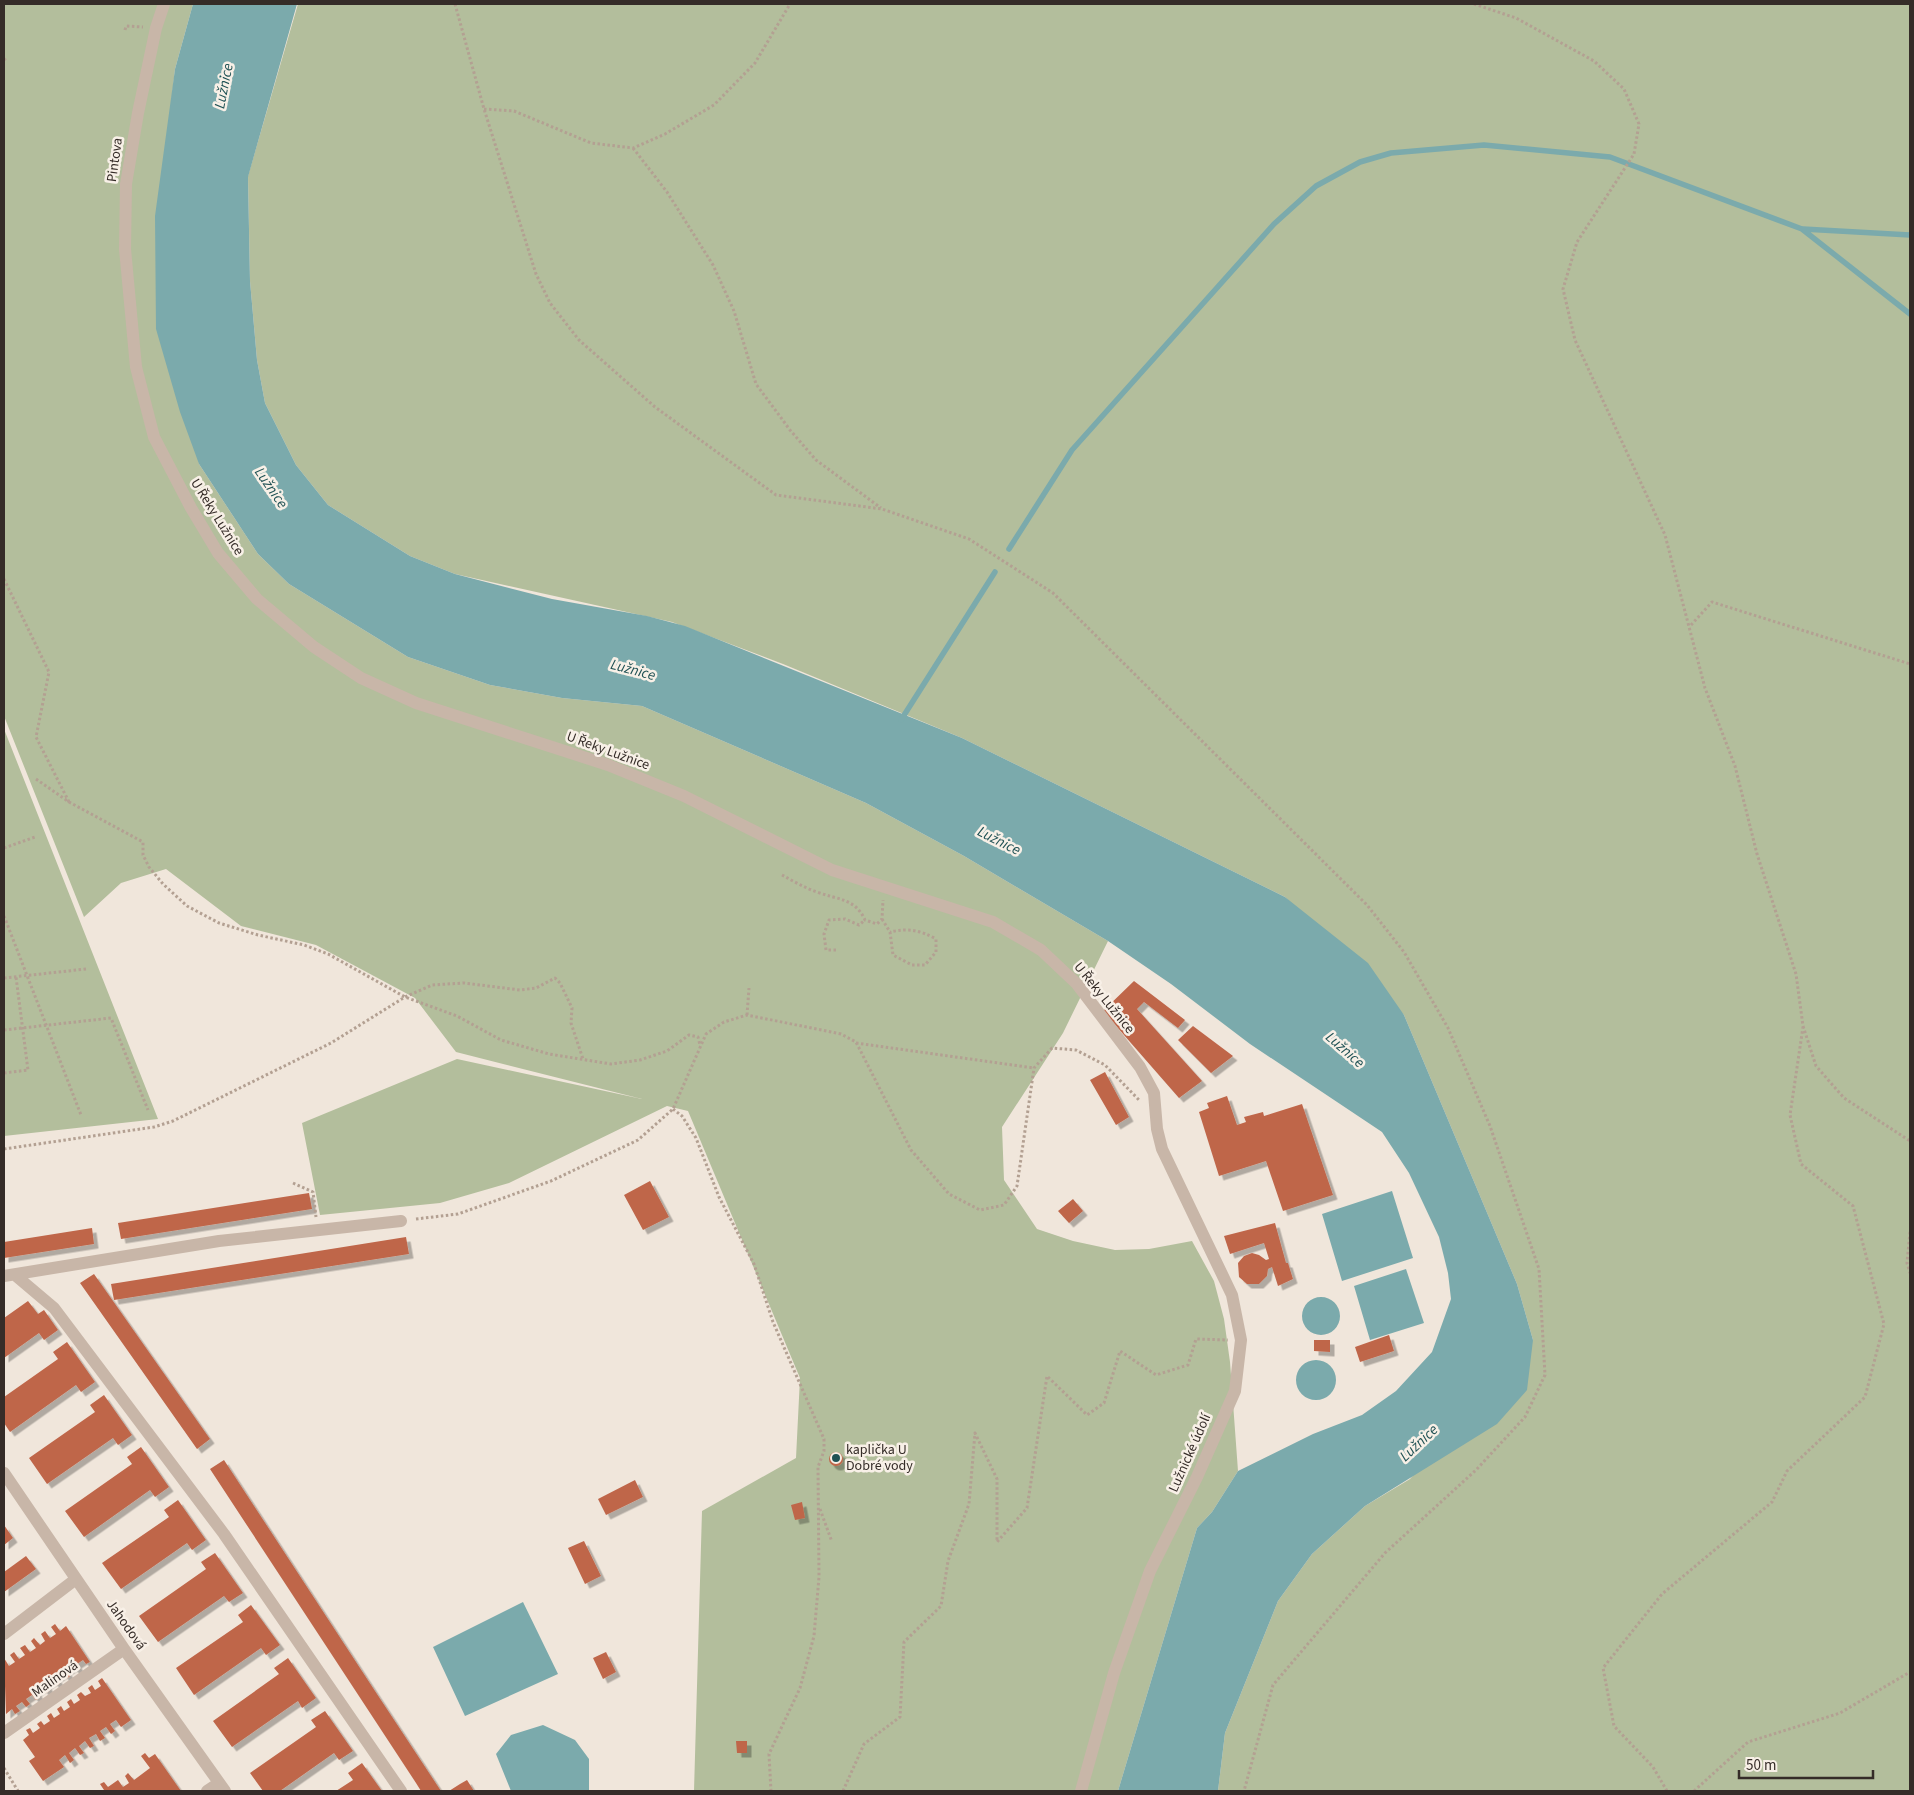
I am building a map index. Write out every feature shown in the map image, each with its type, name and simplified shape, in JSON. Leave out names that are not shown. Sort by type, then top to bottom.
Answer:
[{"type":"street","name":"Pintova","points":[[131,324],[125,249],[126,184],[138,112],[164,4]]},
{"type":"street","name":"U Řeky Lužnice","points":[[131,324],[136,367],[154,437],[191,508],[218,553],[256,599],[314,647],[361,678],[416,703],[608,765],[684,796],[832,870],[993,922],[1042,950],[1077,984],[1140,1068],[1154,1093],[1157,1129]]},
{"type":"street","name":"Lužnické údolí","points":[[1081,1791],[1114,1673],[1150,1571],[1197,1477],[1235,1391],[1241,1340],[1232,1295],[1162,1148],[1157,1129]]},
{"type":"street","points":[[9,1276],[220,1241],[401,1221]]},
{"type":"street","points":[[9,1276],[54,1308],[218,1526],[401,1791]]},
{"type":"street","name":"Jahodová","points":[[4,1473],[124,1650],[222,1787]]},
{"type":"street","points":[[4,1634],[76,1579]]},
{"type":"street","name":"Malinová","points":[[4,1733],[124,1650]]},
{"type":"street","points":[[207,1791],[222,1787]]},
{"type":"path","points":[[455,4],[484,109],[536,274],[550,303],[579,340],[655,407],[776,496],[882,509],[968,539],[1053,593],[1367,905],[1404,952],[1448,1028],[1490,1126],[1539,1269],[1545,1375],[1525,1417],[1476,1470],[1385,1553],[1273,1685],[1244,1791]]},
{"type":"path","points":[[484,109],[514,111],[591,143],[633,148],[665,134],[714,105],[755,63],[790,4]]},
{"type":"path","points":[[1474,4],[1516,18],[1594,60],[1624,90],[1639,124],[1634,154],[1577,242],[1564,289],[1575,340],[1666,535],[1704,688],[1736,766],[1757,854],[1796,974],[1803,1026],[1816,1066],[1844,1098],[1910,1141]]},
{"type":"path","points":[[633,148],[667,192],[713,265],[734,310],[756,384],[790,430],[816,460],[882,509]]},
{"type":"path","points":[[4,579],[49,672],[36,737],[70,802]]},
{"type":"path","points":[[1690,626],[1712,602],[1910,664]]},
{"type":"path","points":[[36,779],[70,802],[143,842],[143,855],[148,867],[187,906],[218,923],[258,935],[304,944],[328,954],[405,996],[457,1016],[501,1040],[549,1054],[611,1064],[640,1060],[667,1051],[690,1035],[698,1037],[701,1045]]},
{"type":"path","points":[[4,848],[35,837]]},
{"type":"path","points":[[782,875],[817,892],[860,908],[865,920],[877,924],[882,919]]},
{"type":"path","points":[[883,887],[882,919],[890,932],[893,955],[912,966],[925,965],[936,952],[936,939],[923,932],[905,929],[890,932]]},
{"type":"path","points":[[4,916],[81,1116]]},
{"type":"path","points":[[836,950],[826,950],[824,934],[829,920],[845,919],[859,925],[865,920]]},
{"type":"path","points":[[4,978],[86,969]]},
{"type":"path","points":[[4,1073],[28,1070],[16,977]]},
{"type":"path","points":[[4,1148],[154,1127],[173,1121],[331,1043],[405,996],[432,985],[464,983],[520,990],[536,988],[556,978],[572,1008],[571,1023],[583,1059]]},
{"type":"path","points":[[747,1015],[749,988]]},
{"type":"path","points":[[401,1221],[458,1214],[551,1181],[638,1140],[673,1109],[706,1034],[724,1022],[747,1015],[842,1034],[856,1042],[1034,1068]]},
{"type":"path","points":[[4,1030],[111,1018],[148,1110]]},
{"type":"path","points":[[1667,1791],[1653,1767],[1614,1726],[1603,1668],[1662,1594],[1772,1502],[1787,1472],[1865,1397],[1884,1324],[1853,1206],[1801,1164],[1790,1116],[1803,1026]]},
{"type":"path","points":[[856,1042],[911,1150],[949,1194],[980,1210],[1004,1204],[1017,1186],[1034,1068],[1052,1048],[1076,1050],[1105,1065],[1142,1102]]},
{"type":"path","points":[[673,1109],[682,1116],[696,1138],[719,1197],[754,1264],[773,1322],[824,1438],[824,1451],[818,1467],[819,1576],[814,1636],[800,1688],[769,1754],[771,1791]]},
{"type":"path","points":[[293,1183],[313,1192],[318,1230]]},
{"type":"path","points":[[1910,1232],[1908,1263],[1910,1273]]},
{"type":"path","points":[[843,1791],[864,1744],[900,1717],[904,1642],[941,1606],[948,1561],[969,1504],[975,1432],[997,1479],[997,1542],[1027,1508],[1047,1376],[1087,1415],[1104,1403],[1120,1352],[1156,1375],[1188,1365],[1196,1339],[1241,1340]]},
{"type":"path","points":[[819,1506],[832,1542]]},
{"type":"path","points":[[1694,1791],[1748,1742],[1840,1713],[1910,1672]]},
{"type":"path","points":[[4,1768],[18,1791]]},
{"type":"green space","points":[[4,4],[193,4],[175,69],[171,105],[199,464],[258,554],[289,584],[408,657],[490,685],[562,698],[642,706],[866,803],[964,856],[1108,941],[1063,1033],[1002,1127],[1004,1180],[1037,1229],[1073,1241],[1115,1250],[1149,1249],[1192,1241],[1214,1281],[1224,1319],[1230,1362],[1238,1471],[1212,1512],[1197,1528],[1118,1791],[694,1791],[702,1511],[796,1458],[800,1378],[688,1111],[667,1106],[509,1183],[440,1203],[320,1215],[302,1123],[457,1059],[642,1099],[456,1052],[415,998],[316,945],[241,926],[166,869],[121,883],[84,917],[4,716]]},
{"type":"green space","points":[[298,4],[1910,4],[1910,1791],[1218,1791],[1225,1733],[1278,1601],[1312,1554],[1365,1506],[1410,1479],[1533,1340],[1517,1284],[1404,1015],[1285,897],[962,738],[783,664],[672,622],[455,574],[410,556],[328,505],[296,465],[265,403],[257,360],[250,281],[248,176]]},
{"type":"green space","points":[[4,729],[158,1119],[4,1136]]},
{"type":"water","name":"Lužnice","points":[[193,4],[297,4],[248,177],[250,281],[257,360],[265,403],[296,465],[328,505],[410,556],[455,574],[552,599],[647,616],[685,626],[962,738],[1285,897],[1368,963],[1404,1015],[1517,1284],[1533,1340],[1527,1390],[1497,1424],[1365,1506],[1312,1554],[1278,1601],[1225,1733],[1218,1791],[1118,1791],[1197,1528],[1212,1512],[1238,1471],[1313,1434],[1362,1415],[1396,1391],[1432,1352],[1451,1299],[1448,1273],[1439,1237],[1409,1173],[1382,1132],[1250,1044],[1171,984],[1108,941],[964,856],[866,803],[642,706],[562,698],[490,685],[408,657],[289,584],[258,554],[199,464],[180,412],[156,329],[155,216],[175,69]]},
{"type":"water","points":[[1392,1191],[1413,1258],[1342,1281],[1322,1214]]},
{"type":"water","points":[[1406,1269],[1424,1323],[1370,1340],[1354,1286]]},
{"type":"water","points":[[1321,1297],[1334,1303],[1340,1316],[1334,1329],[1321,1335],[1308,1329],[1302,1316],[1308,1303]]},
{"type":"water","points":[[1320,1360],[1327,1363],[1333,1369],[1336,1380],[1335,1388],[1327,1397],[1320,1400],[1312,1400],[1305,1397],[1297,1388],[1296,1376],[1299,1369],[1308,1361]]},
{"type":"water","points":[[523,1602],[558,1674],[465,1716],[433,1647]]},
{"type":"water","points":[[543,1725],[575,1740],[589,1759],[589,1791],[511,1791],[496,1754],[511,1735]]},
{"type":"building","points":[[1134,981],[1185,1020],[1178,1028],[1144,1002],[1137,1009],[1202,1081],[1179,1098],[1103,1011]]},
{"type":"building","points":[[1193,1026],[1233,1056],[1211,1073],[1178,1040]]},
{"type":"building","points":[[1105,1072],[1129,1117],[1116,1125],[1090,1080]]},
{"type":"building","points":[[1227,1096],[1237,1125],[1246,1122],[1244,1117],[1263,1112],[1264,1116],[1302,1104],[1333,1195],[1283,1211],[1266,1161],[1219,1176],[1199,1112],[1209,1108],[1207,1103]]},
{"type":"building","points":[[650,1181],[669,1217],[643,1230],[624,1195]]},
{"type":"building","points":[[309,1193],[312,1209],[121,1239],[118,1223]]},
{"type":"building","points":[[1073,1199],[1083,1211],[1069,1223],[1058,1211]]},
{"type":"building","points":[[1275,1223],[1286,1263],[1288,1263],[1293,1279],[1278,1286],[1272,1267],[1268,1269],[1267,1276],[1259,1284],[1247,1284],[1239,1277],[1238,1263],[1244,1256],[1252,1253],[1266,1260],[1269,1259],[1264,1243],[1230,1254],[1224,1236]]},
{"type":"building","points":[[92,1228],[94,1244],[4,1258],[4,1242]]},
{"type":"building","points":[[406,1237],[409,1254],[114,1300],[111,1284]]},
{"type":"building","points":[[94,1274],[210,1439],[197,1449],[80,1283]]},
{"type":"building","points":[[28,1301],[38,1314],[44,1310],[58,1330],[44,1340],[39,1333],[4,1358],[4,1318]]},
{"type":"building","points":[[1389,1335],[1394,1351],[1360,1362],[1355,1347]]},
{"type":"building","points":[[1314,1340],[1330,1340],[1330,1352],[1314,1351]]},
{"type":"building","points":[[67,1342],[95,1382],[81,1392],[76,1385],[10,1432],[4,1423],[4,1397],[58,1359],[53,1352]]},
{"type":"building","points":[[104,1395],[132,1435],[118,1445],[113,1438],[47,1484],[29,1458],[95,1412],[90,1405]]},
{"type":"building","points":[[141,1447],[169,1487],[155,1497],[150,1490],[84,1537],[65,1511],[132,1464],[127,1457]]},
{"type":"building","name":"kaplička U Dobré vody","points":[[836,1452],[841,1454],[843,1459],[841,1464],[836,1466],[831,1464],[829,1459],[831,1454]]},
{"type":"building","points":[[224,1460],[441,1791],[421,1791],[210,1469]]},
{"type":"building","points":[[635,1480],[643,1497],[606,1515],[598,1499]]},
{"type":"building","points":[[178,1500],[206,1540],[192,1550],[187,1543],[121,1589],[102,1563],[169,1517],[164,1510]]},
{"type":"building","points":[[802,1502],[805,1518],[795,1520],[791,1505]]},
{"type":"building","points":[[4,1525],[13,1538],[4,1545]]},
{"type":"building","points":[[584,1541],[601,1576],[585,1584],[568,1548]]},
{"type":"building","points":[[215,1553],[243,1593],[229,1602],[224,1596],[158,1642],[139,1616],[206,1569],[201,1562]]},
{"type":"building","points":[[26,1556],[36,1569],[4,1592],[4,1572]]},
{"type":"building","points":[[251,1605],[280,1645],[266,1655],[261,1648],[194,1695],[176,1668],[243,1622],[238,1615]]},
{"type":"building","points":[[55,1624],[60,1631],[66,1626],[90,1662],[86,1664],[83,1660],[77,1664],[80,1669],[76,1671],[73,1667],[67,1671],[70,1676],[66,1679],[63,1674],[57,1678],[60,1683],[56,1686],[53,1681],[47,1685],[50,1690],[46,1693],[42,1688],[37,1692],[40,1697],[36,1700],[32,1695],[26,1699],[30,1704],[26,1707],[22,1702],[16,1706],[20,1711],[15,1714],[12,1709],[6,1714],[4,1658],[9,1666],[15,1662],[10,1655],[14,1652],[19,1659],[25,1655],[20,1648],[25,1645],[30,1652],[36,1648],[31,1641],[34,1638],[40,1645],[45,1641],[41,1634],[45,1631],[50,1638],[56,1634],[51,1627]]},
{"type":"building","points":[[606,1652],[616,1672],[603,1679],[593,1658]]},
{"type":"building","points":[[288,1658],[316,1698],[302,1708],[298,1701],[232,1747],[213,1721],[279,1674],[274,1668]]},
{"type":"building","points":[[102,1678],[131,1720],[121,1727],[116,1720],[110,1724],[115,1731],[111,1734],[106,1727],[100,1731],[105,1738],[100,1741],[96,1734],[89,1738],[94,1746],[90,1748],[85,1741],[79,1746],[84,1753],[80,1755],[75,1748],[69,1753],[74,1760],[70,1763],[65,1755],[59,1760],[64,1767],[43,1781],[29,1761],[35,1757],[23,1740],[29,1735],[26,1730],[30,1728],[33,1733],[40,1728],[37,1724],[41,1721],[44,1725],[50,1721],[47,1716],[51,1713],[54,1718],[60,1714],[57,1709],[61,1706],[64,1711],[70,1707],[67,1702],[71,1699],[74,1704],[80,1700],[77,1695],[81,1692],[85,1696],[91,1693],[88,1688],[92,1685],[95,1690],[101,1686],[98,1681]]},
{"type":"building","points":[[325,1711],[353,1751],[339,1760],[334,1753],[280,1791],[263,1791],[250,1773],[316,1727],[311,1720]]},
{"type":"building","points":[[736,1741],[747,1741],[747,1753],[737,1753]]},
{"type":"building","points":[[145,1753],[149,1758],[155,1754],[181,1791],[102,1791],[104,1790],[100,1784],[104,1782],[108,1787],[118,1780],[123,1787],[129,1783],[125,1776],[128,1773],[134,1780],[150,1768],[141,1756]]},
{"type":"building","points":[[362,1763],[382,1791],[336,1791],[353,1780],[348,1773]]},
{"type":"building","points":[[467,1780],[474,1791],[449,1791],[460,1784]]},
{"type":"waterway","points":[[1009,549],[1072,450],[1274,224],[1316,186],[1360,162],[1391,153],[1484,145],[1610,157],[1802,229],[1910,314]]},
{"type":"waterway","points":[[1803,229],[1910,235]]},
{"type":"waterway","points":[[901,720],[995,572]]},
{"type":"place","name":"kaplička U Dobré vody","points":[[836,1458]]}]
